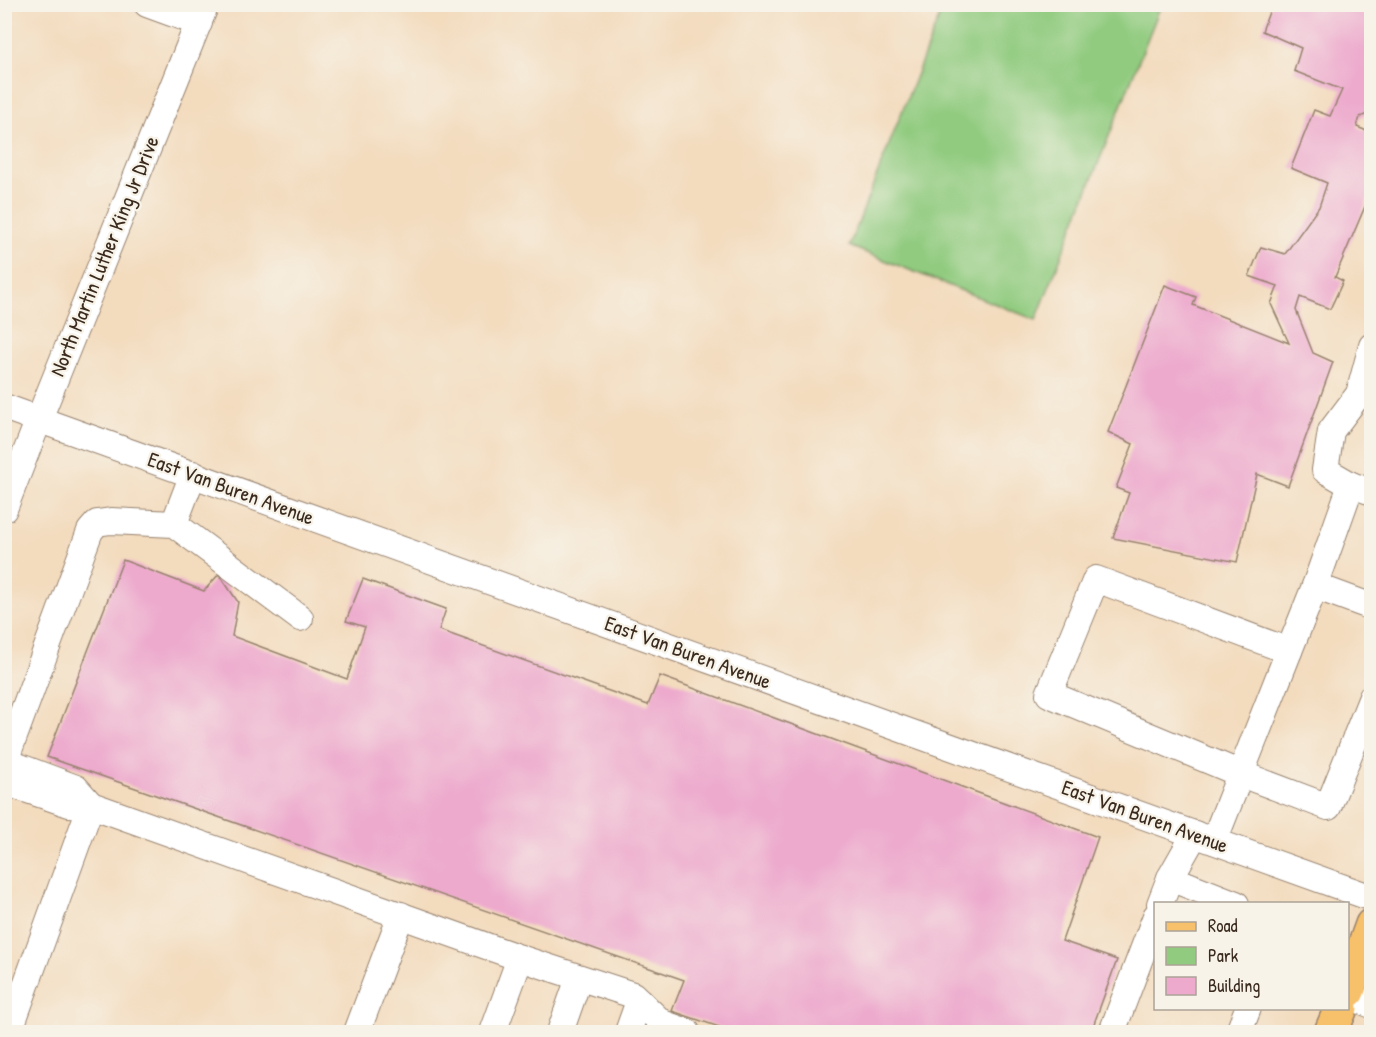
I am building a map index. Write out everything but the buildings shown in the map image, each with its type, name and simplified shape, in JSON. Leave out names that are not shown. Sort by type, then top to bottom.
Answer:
[{"type":"main road","points":[[1349,986],[1371,925]]},
{"type":"main road","points":[[1331,1032],[1340,1010]]},
{"type":"street","points":[[147,4],[202,14]]},
{"type":"street","name":"North Martin Luther King Jr Drive","points":[[4,509],[202,14]]},
{"type":"street","points":[[1160,902],[1170,878],[1204,837],[1240,774],[1315,586],[1361,489],[1325,470],[1331,431],[1362,408],[1359,394],[1371,346]]},
{"type":"street","name":"East Van Buren Avenue","points":[[4,406],[1371,898]]},
{"type":"street","points":[[174,524],[193,474]]},
{"type":"street","points":[[42,785],[5,761],[90,531],[97,523],[111,520],[174,524],[300,618]]},
{"type":"street","points":[[1289,651],[1096,579],[1049,694],[1240,774],[1328,807],[1371,697]]},
{"type":"street","points":[[1315,586],[1371,607]]},
{"type":"street","points":[[4,782],[76,788],[91,805],[520,958],[633,995],[662,1023],[687,1032]]},
{"type":"street","points":[[9,1032],[91,805]]},
{"type":"street","points":[[1170,878],[1233,902]]},
{"type":"street","points":[[357,1032],[400,915]]},
{"type":"street","points":[[1112,1032],[1154,919]]},
{"type":"street","points":[[493,1032],[520,958]]},
{"type":"street","points":[[560,1032],[579,978]]},
{"type":"street","points":[[1349,997],[1371,1005]]},
{"type":"street","points":[[628,1032],[639,1001]]},
{"type":"street","points":[[1239,1032],[1247,1010]]},
{"type":"green space","points":[[944,5],[1161,5],[1036,320],[849,246]]}]
